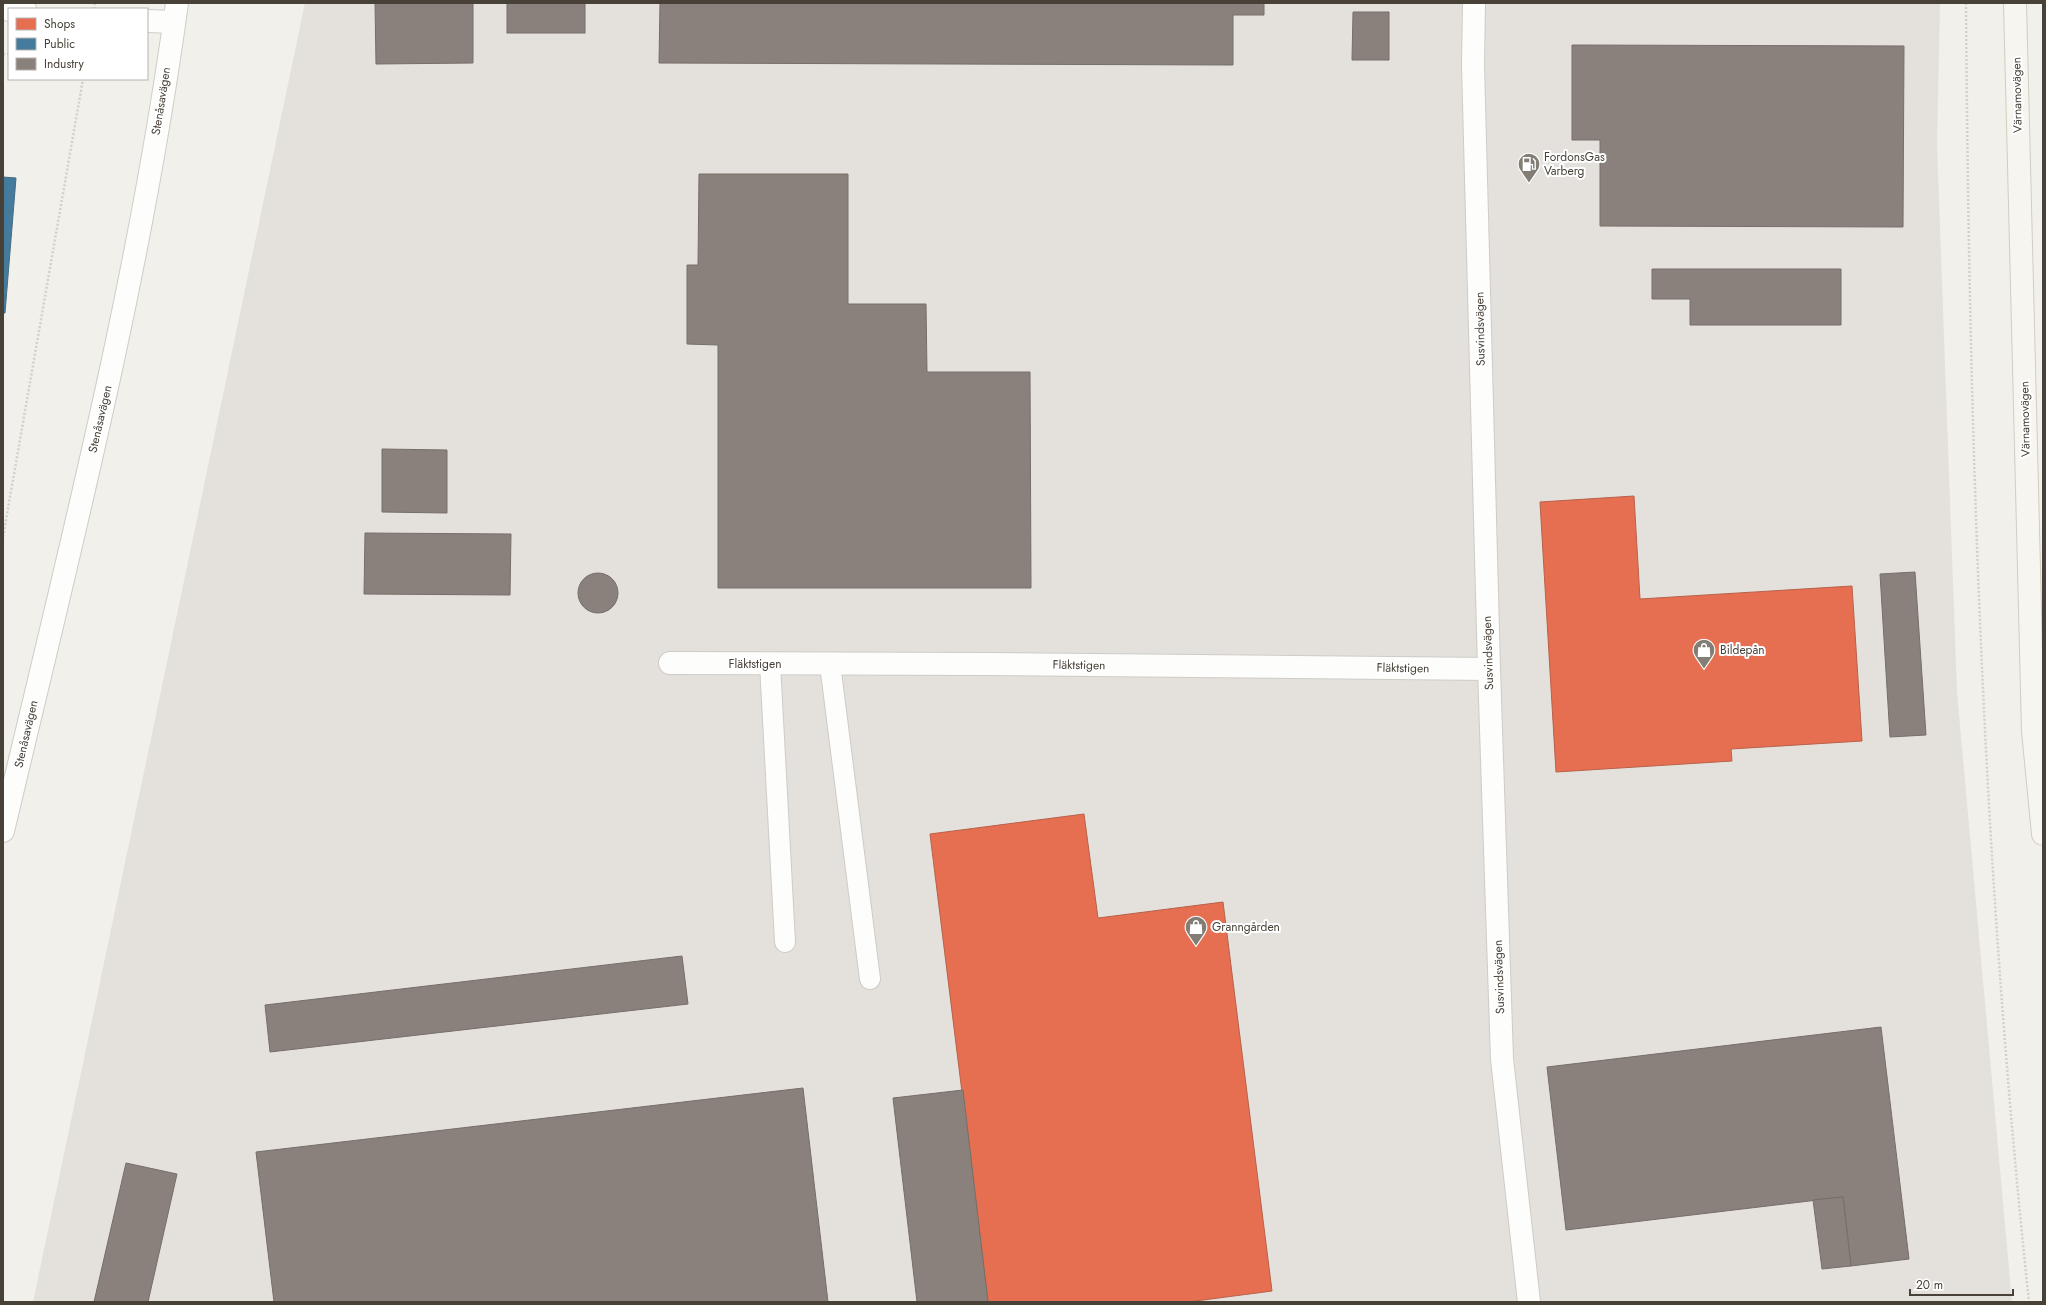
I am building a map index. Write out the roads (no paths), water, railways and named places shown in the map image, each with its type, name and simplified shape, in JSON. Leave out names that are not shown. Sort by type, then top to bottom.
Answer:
[{"type":"main road","name":"Värnamovägen","points":[[2015,3],[2033,731],[2043,834]]},
{"type":"street","name":"Susvindsvägen","points":[[1474,3],[1474,65],[1489,669],[1502,1059],[1529,1302]]},
{"type":"street","points":[[148,21],[175,13]]},
{"type":"street","name":"Stenåsavägen","points":[[3,831],[108,390],[146,193],[175,13]]},
{"type":"street","name":"Fläktstigen","points":[[670,663],[1489,669]]},
{"type":"lane","points":[[770,664],[785,942]]},
{"type":"lane","points":[[830,664],[870,979]]},
{"type":"place","name":"FordonsGas Varberg","points":[[1529,184]]},
{"type":"place","name":"Bildepån","points":[[1704,670]]},
{"type":"place","name":"Granngården","points":[[1196,946]]}]
